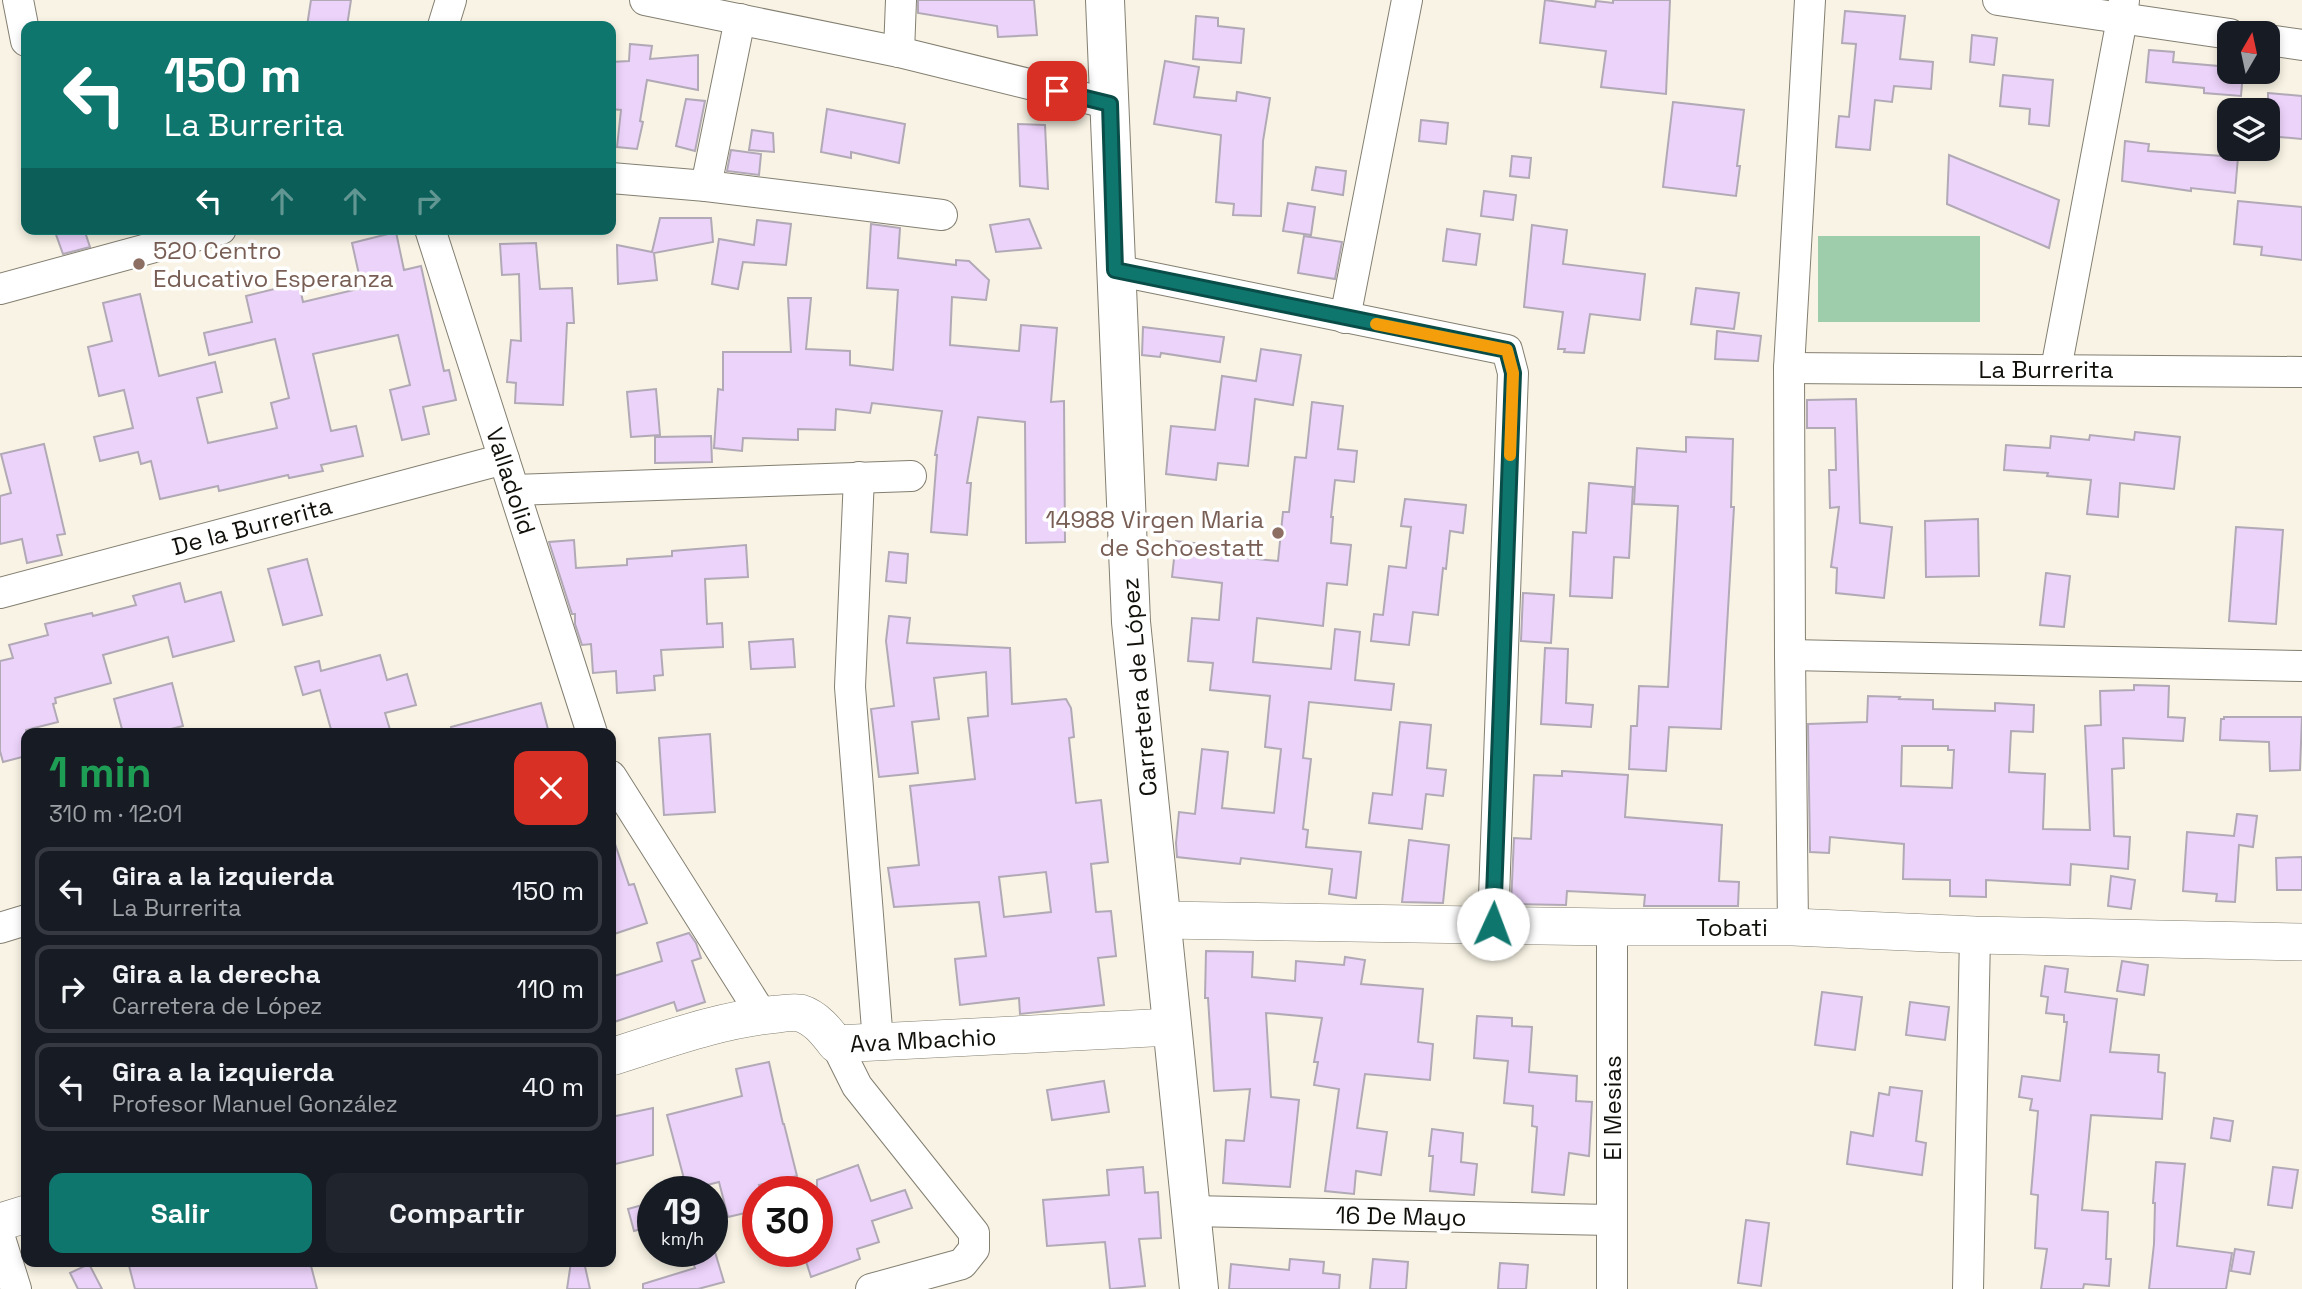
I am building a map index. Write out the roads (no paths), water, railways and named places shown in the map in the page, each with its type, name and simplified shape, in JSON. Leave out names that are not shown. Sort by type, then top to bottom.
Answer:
[{"type":"main road","name":"Carretera de López","points":[[1105,0],[1131,622],[1199,1289]]},
{"type":"street","points":[[18,0],[22,21]]},
{"type":"street","points":[[445,21],[452,0]]},
{"type":"street","points":[[645,0],[899,52],[1110,104]]},
{"type":"street","points":[[899,52],[901,0]]},
{"type":"street","points":[[1345,318],[1407,0]]},
{"type":"street","points":[[1793,927],[1789,368],[1810,0]]},
{"type":"street","points":[[1997,0],[2123,9],[2217,31]]},
{"type":"street","points":[[2056,369],[2123,9]]},
{"type":"street","points":[[706,186],[740,19]]},
{"type":"street","points":[[2280,42],[2302,45]]},
{"type":"street","points":[[616,178],[706,186],[942,215]]},
{"type":"street","points":[[0,289],[199,235]]},
{"type":"street","name":"Valladolid","points":[[432,235],[590,728]]},
{"type":"street","points":[[1115,270],[1507,350],[1513,373],[1493,924]]},
{"type":"street","name":"La Burrerita","points":[[1789,368],[2302,372]]},
{"type":"street","name":"De la Burrerita","points":[[0,593],[504,459]]},
{"type":"street","points":[[514,491],[911,476]]},
{"type":"street","points":[[859,477],[850,687],[878,1042]]},
{"type":"street","points":[[1790,655],[2302,666]]},
{"type":"street","points":[[616,784],[762,1015]]},
{"type":"street","name":"Tobati","points":[[1162,920],[1793,927],[1975,935],[2302,942]]},
{"type":"street","points":[[0,928],[21,922]]},
{"type":"street","name":"El Mesias","points":[[1612,927],[1612,1289]]},
{"type":"street","points":[[1968,1289],[1975,935]]},
{"type":"street","name":"Ava Mbachio","points":[[616,1055],[708,1027],[762,1015],[797,1012],[823,1027],[836,1044],[1171,1027]]},
{"type":"street","points":[[836,1044],[857,1086],[974,1233],[974,1248],[962,1265],[872,1289]]},
{"type":"street","name":"16 De Mayo","points":[[1191,1211],[1611,1220]]},
{"type":"street","points":[[0,1222],[21,1216]]},
{"type":"street","points":[[0,1238],[16,1289]]},
{"type":"place","name":"520 Centro Educativo Esperanza","points":[[139,264]]},
{"type":"place","name":"14988 Virgen Maria de Schoestatt","points":[[1278,533]]}]
